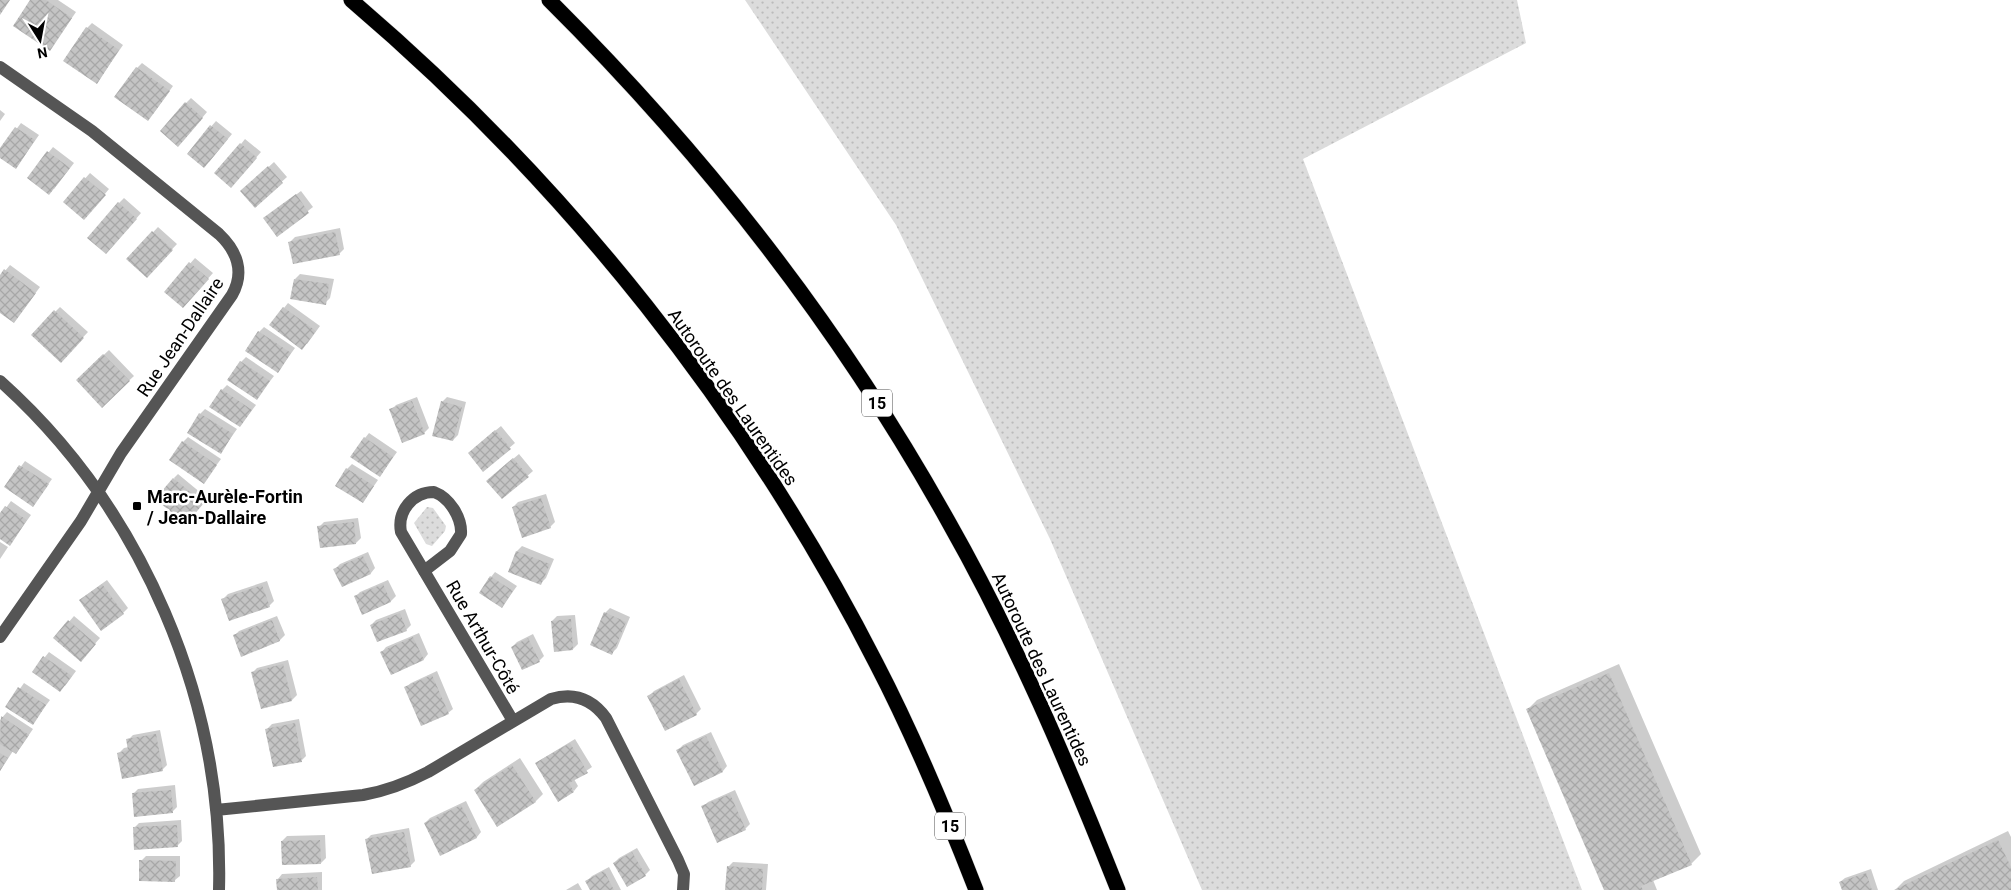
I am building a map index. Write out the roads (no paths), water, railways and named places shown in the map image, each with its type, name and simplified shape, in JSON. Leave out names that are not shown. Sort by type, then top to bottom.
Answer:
[{"type":"highway","name":"Autoroute des Laurentides","points":[[352,0],[477,116],[542,183],[632,287],[715,398],[800,529],[863,638],[923,762],[976,890]]},
{"type":"highway","name":"Autoroute des Laurentides","points":[[549,0],[616,68],[721,188],[827,328],[878,405],[948,520],[1008,635],[1055,736],[1118,890]]},
{"type":"street","name":"Rue Jean-Dallaire","points":[[0,67],[71,116],[140,168],[226,241],[237,258],[238,282],[232,295],[121,453],[81,521],[0,637]]},
{"type":"street","points":[[0,381],[46,428],[90,481],[145,571],[180,651],[201,721],[212,776],[219,849],[219,890]]},
{"type":"street","name":"Rue Arthur-Côté","points":[[424,571],[446,554],[459,540],[461,534],[458,516],[444,498],[434,492],[418,495],[403,511],[400,521],[404,538],[513,721]]},
{"type":"street","points":[[216,810],[362,795],[386,790],[413,780],[542,704],[558,697],[580,698],[594,704],[606,718],[678,860],[684,874],[683,890]]},
{"type":"place","name":"Marc-Aurèle-Fortin / Jean-Dallaire","points":[[137,506]]}]
